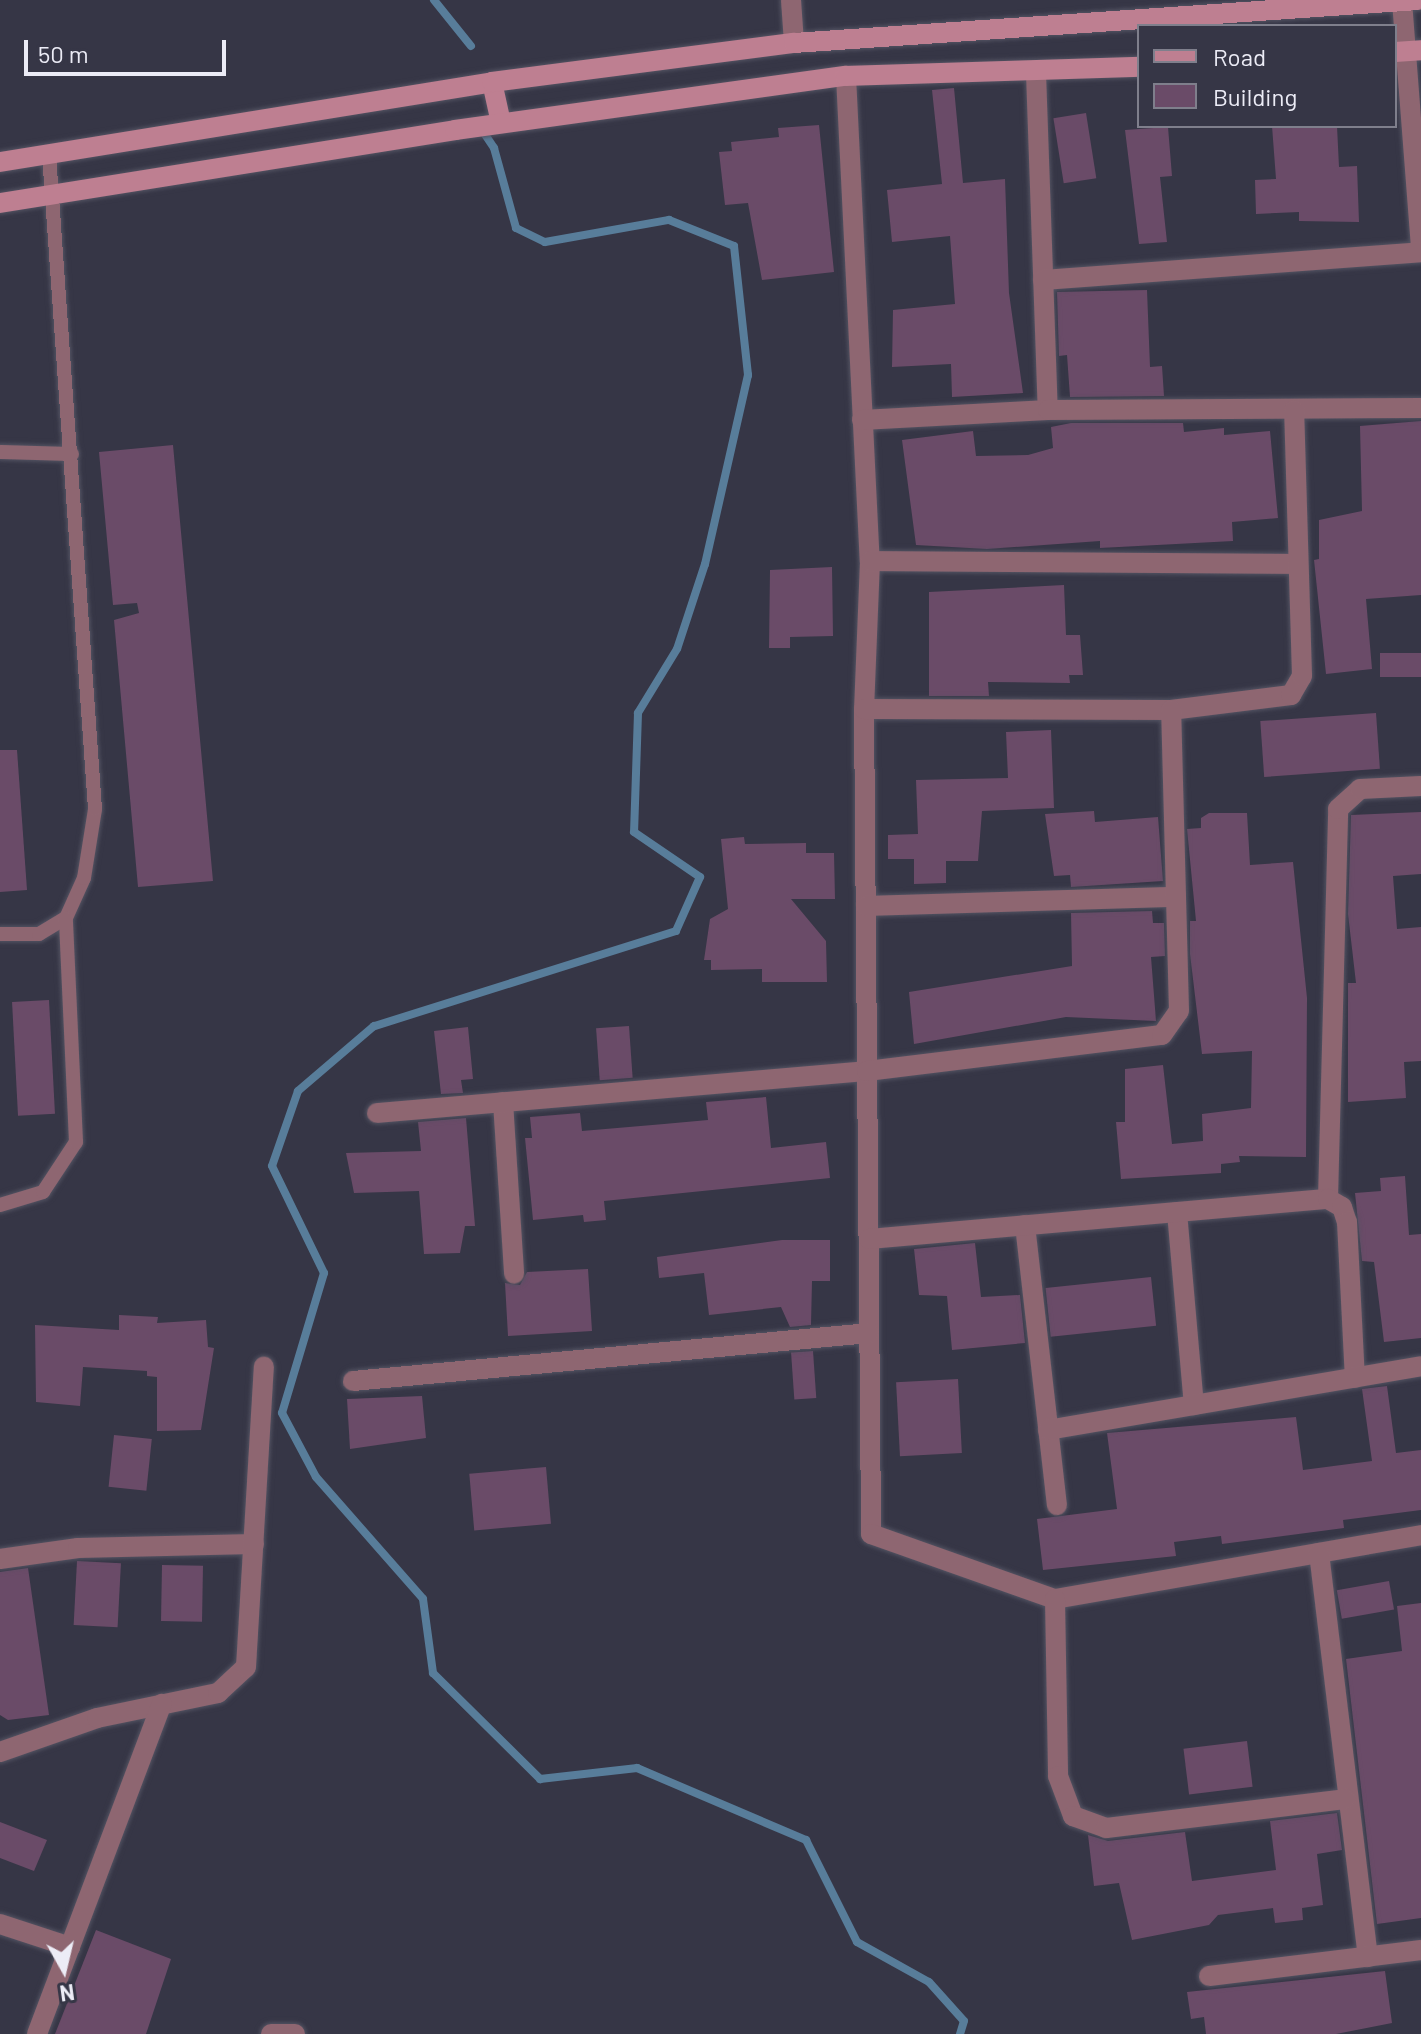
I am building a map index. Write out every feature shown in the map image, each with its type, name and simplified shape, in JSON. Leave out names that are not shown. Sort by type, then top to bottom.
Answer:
[{"type":"main road","points":[[0,162],[492,82],[794,43],[1418,0]]},
{"type":"main road","points":[[0,203],[501,123],[846,76],[1036,73],[1137,67]]},
{"type":"main road","points":[[492,82],[501,123]]},
{"type":"street","points":[[791,0],[794,43]]},
{"type":"street","points":[[1402,1],[1421,246]]},
{"type":"street","points":[[1036,73],[1048,410]]},
{"type":"street","points":[[846,76],[870,561],[864,709],[871,1534],[1055,1599],[1421,1535]]},
{"type":"street","points":[[1043,280],[1421,252]]},
{"type":"street","points":[[862,420],[1048,410],[1421,408]]},
{"type":"street","points":[[864,709],[1171,710],[1272,701],[1296,691],[1302,676],[1294,410]]},
{"type":"street","points":[[870,561],[1298,564]]},
{"type":"street","points":[[377,1113],[867,1071],[1162,1035],[1179,1011],[1171,710]]},
{"type":"street","points":[[1328,1199],[1338,809],[1360,789],[1421,786]]},
{"type":"street","points":[[866,906],[1176,897]]},
{"type":"street","points":[[503,1102],[514,1274]]},
{"type":"street","points":[[869,1239],[1328,1199],[1342,1207],[1347,1222],[1355,1378]]},
{"type":"street","points":[[1177,1212],[1194,1405]]},
{"type":"street","points":[[1025,1225],[1057,1505]]},
{"type":"street","points":[[353,1381],[869,1333]]},
{"type":"street","points":[[1048,1430],[1421,1366]]},
{"type":"street","points":[[0,1752],[97,1718],[218,1693],[246,1667],[264,1367]]},
{"type":"street","points":[[0,1559],[78,1548],[254,1544]]},
{"type":"street","points":[[1319,1553],[1345,1799],[1368,1957]]},
{"type":"street","points":[[1055,1599],[1058,1776],[1073,1816],[1106,1828],[1345,1799]]},
{"type":"street","points":[[37,2034],[162,1704]]},
{"type":"street","points":[[0,1924],[70,1947]]},
{"type":"street","points":[[1209,1976],[1421,1950]]},
{"type":"street","points":[[271,2034],[295,2034]]},
{"type":"lane","points":[[0,1205],[43,1192],[76,1142],[66,918],[84,878],[95,809],[49,155]]},
{"type":"lane","points":[[0,452],[72,454]]},
{"type":"lane","points":[[0,934],[39,934],[66,918]]},
{"type":"building","points":[[954,88],[963,183],[1005,179],[1009,293],[1023,393],[952,397],[951,364],[892,367],[893,310],[955,304],[950,236],[892,242],[887,190],[942,184],[932,90]]},
{"type":"building","points":[[1086,113],[1096,178],[1064,183],[1053,118]]},
{"type":"building","points":[[819,125],[834,272],[762,280],[748,203],[725,205],[719,152],[732,151],[731,142],[779,137],[778,128]]},
{"type":"building","points":[[1168,128],[1172,176],[1160,177],[1167,242],[1139,244],[1125,130]]},
{"type":"building","points":[[1272,128],[1337,128],[1339,167],[1357,166],[1359,222],[1299,221],[1299,212],[1256,214],[1255,180],[1276,179]]},
{"type":"building","points":[[1147,290],[1150,367],[1162,366],[1164,396],[1070,397],[1067,355],[1059,356],[1057,292]]},
{"type":"building","points":[[1421,421],[1421,595],[1366,599],[1372,669],[1326,674],[1314,560],[1319,559],[1319,520],[1362,511],[1360,426]]},
{"type":"building","points":[[1071,423],[1183,423],[1184,432],[1224,428],[1224,435],[1270,431],[1278,518],[1232,522],[1233,541],[1100,548],[1100,541],[987,549],[916,545],[902,440],[973,431],[976,456],[1028,455],[1053,448],[1051,427]]},
{"type":"building","points":[[173,445],[213,881],[138,887],[114,620],[139,613],[137,603],[113,605],[99,452]]},
{"type":"building","points":[[832,567],[833,636],[790,637],[790,648],[769,648],[770,570]]},
{"type":"building","points":[[1064,585],[1066,635],[1080,635],[1083,675],[1069,675],[1070,683],[988,682],[989,696],[929,696],[929,592]]},
{"type":"building","points":[[1380,653],[1421,653],[1421,677],[1380,677]]},
{"type":"building","points":[[1376,713],[1380,769],[1264,777],[1260,721]]},
{"type":"building","points":[[1051,730],[1054,808],[982,811],[978,861],[946,861],[946,883],[914,884],[914,859],[888,859],[888,835],[918,834],[916,780],[1008,778],[1006,732]]},
{"type":"building","points":[[0,750],[17,750],[27,890],[0,892]]},
{"type":"building","points":[[1094,811],[1095,822],[1158,817],[1163,881],[1071,887],[1070,875],[1054,876],[1045,814]]},
{"type":"building","points":[[1421,812],[1421,874],[1393,876],[1397,929],[1421,927],[1421,1061],[1404,1062],[1406,1098],[1348,1102],[1348,983],[1356,983],[1348,914],[1351,815]]},
{"type":"building","points":[[1209,813],[1247,813],[1250,865],[1293,862],[1307,998],[1306,1157],[1239,1156],[1240,1162],[1221,1164],[1221,1173],[1121,1179],[1116,1122],[1125,1122],[1125,1069],[1163,1065],[1172,1144],[1203,1141],[1202,1114],[1251,1108],[1252,1051],[1202,1054],[1190,954],[1190,921],[1196,921],[1187,829],[1201,828],[1201,818]]},
{"type":"building","points":[[744,837],[745,844],[806,843],[806,853],[834,853],[835,899],[791,899],[826,941],[827,982],[762,982],[762,969],[711,970],[711,960],[704,960],[710,919],[728,909],[721,839]]},
{"type":"building","points":[[1152,911],[1153,923],[1164,923],[1165,956],[1151,957],[1156,1021],[1066,1017],[914,1044],[909,992],[1072,966],[1071,913]]},
{"type":"building","points":[[49,1000],[55,1114],[18,1116],[12,1002]]},
{"type":"building","points":[[629,1026],[633,1078],[600,1080],[596,1028]]},
{"type":"building","points":[[468,1027],[473,1079],[461,1080],[463,1093],[441,1094],[434,1031]]},
{"type":"building","points":[[766,1097],[771,1148],[826,1142],[830,1178],[604,1201],[606,1220],[584,1222],[583,1215],[533,1220],[525,1138],[532,1138],[530,1117],[580,1113],[582,1131],[708,1120],[706,1102]]},
{"type":"building","points":[[466,1118],[475,1226],[465,1226],[460,1253],[424,1254],[419,1191],[354,1193],[346,1153],[421,1151],[418,1122]]},
{"type":"building","points":[[1405,1176],[1409,1235],[1421,1234],[1421,1338],[1384,1342],[1374,1262],[1362,1261],[1355,1193],[1381,1191],[1380,1178]]},
{"type":"building","points":[[782,1240],[830,1240],[830,1281],[812,1281],[811,1325],[790,1327],[781,1307],[709,1315],[704,1273],[659,1278],[657,1257]]},
{"type":"building","points":[[975,1243],[981,1297],[1020,1295],[1025,1343],[952,1350],[947,1296],[919,1295],[914,1249]]},
{"type":"building","points":[[588,1269],[592,1331],[508,1336],[505,1283],[520,1285],[527,1272]]},
{"type":"building","points":[[1151,1277],[1156,1326],[1051,1337],[1046,1288]]},
{"type":"building","points":[[119,1315],[158,1317],[157,1323],[206,1320],[208,1347],[214,1348],[201,1430],[157,1431],[157,1377],[147,1376],[147,1371],[83,1367],[80,1406],[36,1402],[35,1325],[119,1330]]},
{"type":"building","points":[[813,1351],[816,1398],[794,1399],[791,1353]]},
{"type":"building","points":[[958,1379],[962,1453],[900,1456],[896,1382]]},
{"type":"building","points":[[1387,1386],[1396,1453],[1421,1450],[1421,1510],[1343,1520],[1344,1528],[1222,1544],[1221,1536],[1174,1542],[1176,1556],[1043,1570],[1037,1519],[1117,1509],[1107,1433],[1296,1417],[1303,1470],[1372,1461],[1362,1389]]},
{"type":"building","points":[[422,1396],[426,1438],[350,1449],[347,1399]]},
{"type":"building","points":[[114,1435],[152,1439],[146,1491],[109,1487]]},
{"type":"building","points":[[546,1467],[551,1524],[474,1530],[469,1474]]},
{"type":"building","points":[[77,1561],[121,1563],[118,1627],[74,1625]]},
{"type":"building","points":[[162,1565],[203,1566],[202,1622],[161,1621]]},
{"type":"building","points":[[28,1568],[49,1715],[8,1720],[0,1715],[0,1572]]},
{"type":"building","points":[[1389,1581],[1394,1610],[1342,1619],[1337,1590]]},
{"type":"building","points":[[1421,1603],[1421,1918],[1377,1924],[1346,1659],[1402,1651],[1397,1606]]},
{"type":"building","points":[[1247,1741],[1253,1787],[1189,1794],[1183,1749]]},
{"type":"building","points":[[1337,1813],[1342,1850],[1317,1854],[1323,1905],[1302,1908],[1303,1920],[1275,1923],[1273,1908],[1218,1915],[1209,1925],[1132,1940],[1119,1883],[1094,1886],[1088,1835],[1108,1841],[1185,1832],[1192,1881],[1276,1870],[1270,1821]]},
{"type":"building","points":[[0,1822],[47,1840],[34,1871],[0,1858]]},
{"type":"building","points":[[96,1930],[171,1959],[146,2034],[55,2034]]},
{"type":"building","points":[[1385,1971],[1392,2023],[1336,2034],[1206,2034],[1204,2017],[1191,2019],[1187,1992]]},
{"type":"waterway","points":[[434,0],[471,46]]},
{"type":"waterway","points":[[484,133],[494,148],[516,228],[545,242],[669,220],[734,246],[748,375],[705,564],[677,649],[638,713],[634,832],[700,877],[676,931],[374,1026],[298,1091],[272,1166],[324,1273],[282,1413],[316,1477],[423,1599],[433,1673],[540,1779],[637,1768],[806,1840],[857,1942],[929,1982],[964,2021],[960,2034]]}]
